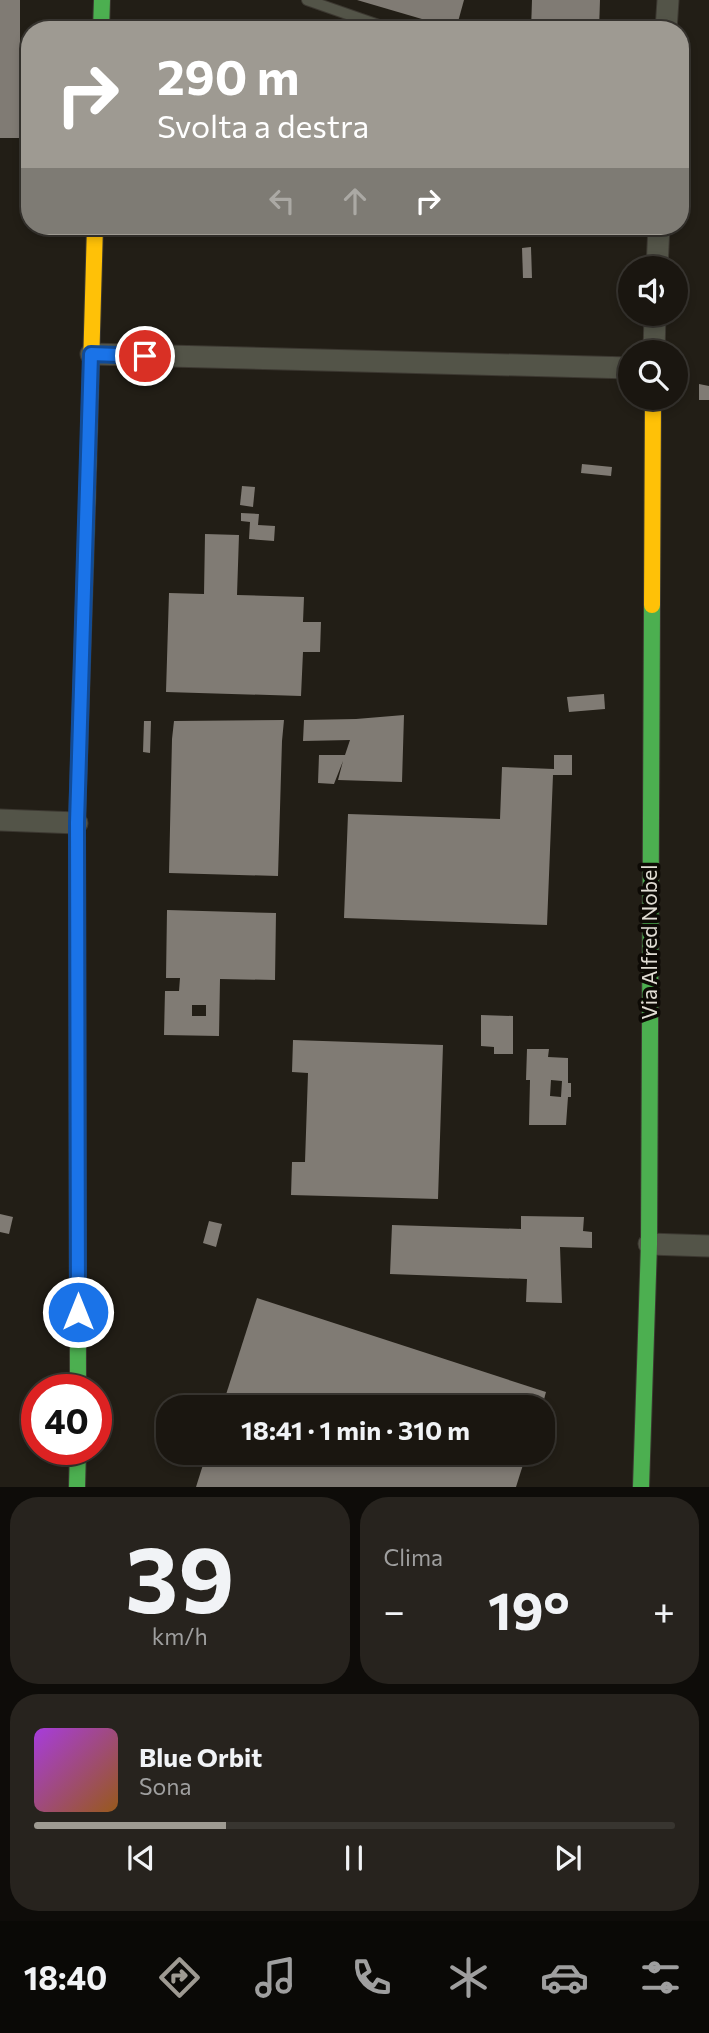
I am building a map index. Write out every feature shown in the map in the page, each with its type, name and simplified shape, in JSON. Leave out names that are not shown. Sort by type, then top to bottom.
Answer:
[{"type":"street","points":[[101,21],[102,0]]},
{"type":"street","points":[[666,21],[667,0]]},
{"type":"street","points":[[78,1374],[77,823],[95,235]]},
{"type":"street","points":[[658,256],[659,235]]},
{"type":"street","points":[[91,354],[618,368]]},
{"type":"street","name":"Via Alfred Nobel","points":[[641,1487],[649,1244],[653,410]]},
{"type":"street","points":[[0,820],[77,823]]},
{"type":"street","points":[[649,1244],[709,1246]]},
{"type":"street","points":[[77,1487],[78,1465]]},
{"type":"lane","points":[[307,0],[367,21]]},
{"type":"building","points":[[0,0],[20,0],[20,138],[0,138]]},
{"type":"building","points":[[357,0],[464,0],[458,21],[429,21]]},
{"type":"building","points":[[532,0],[600,0],[599,21],[531,21]]},
{"type":"building","points":[[531,247],[532,278],[523,278],[522,248]]},
{"type":"building","points":[[699,384],[709,386],[709,400],[699,400]]},
{"type":"building","points":[[582,464],[612,467],[611,476],[581,473]]},
{"type":"building","points":[[242,486],[255,487],[253,507],[240,505]]},
{"type":"building","points":[[241,513],[259,514],[258,525],[275,526],[274,541],[249,539],[250,522],[241,521]]},
{"type":"building","points":[[205,534],[239,535],[237,595],[304,597],[303,622],[321,622],[320,652],[303,652],[301,696],[166,692],[169,593],[204,594]]},
{"type":"building","points":[[604,694],[605,709],[569,712],[567,697]]},
{"type":"building","points":[[404,715],[402,782],[338,780],[343,761],[334,784],[318,783],[319,755],[345,755],[350,740],[303,741],[304,720]]},
{"type":"building","points":[[284,720],[278,876],[169,873],[174,721]]},
{"type":"building","points":[[144,721],[151,721],[150,753],[143,752]]},
{"type":"building","points":[[554,755],[572,755],[572,775],[553,775],[547,925],[344,918],[348,814],[500,819],[502,767],[554,769]]},
{"type":"building","points":[[167,910],[276,913],[275,980],[220,979],[219,1036],[164,1035],[165,991],[179,991],[180,978],[166,978]],"holes":[[[192,1005],[206,1005],[206,1016],[192,1016]]]},
{"type":"building","points":[[481,1015],[513,1016],[513,1054],[494,1054],[494,1047],[481,1046]]},
{"type":"building","points":[[293,1040],[443,1045],[438,1199],[291,1195],[292,1162],[305,1162],[308,1073],[292,1072]]},
{"type":"building","points":[[527,1049],[549,1049],[548,1057],[568,1058],[571,1097],[568,1097],[566,1125],[529,1125],[530,1080],[526,1080]],"holes":[[[551,1080],[562,1081],[561,1097],[550,1096]]]},
{"type":"building","points":[[0,1214],[13,1217],[9,1234],[0,1232]]},
{"type":"building","points":[[521,1216],[584,1217],[583,1231],[592,1232],[592,1248],[560,1247],[562,1303],[526,1302],[527,1279],[390,1274],[392,1225],[521,1229]]},
{"type":"building","points":[[209,1221],[222,1224],[216,1247],[203,1243]]},
{"type":"building","points":[[257,1298],[546,1392],[545,1395],[226,1395]]},
{"type":"building","points":[[203,1465],[523,1465],[516,1487],[196,1487]]},
{"type":"traffic: fast","points":[[101,21],[102,0]]},
{"type":"traffic: fast","points":[[78,1374],[77,823],[87,508]]},
{"type":"traffic: fast","points":[[641,1487],[649,1244],[652,605]]},
{"type":"traffic: fast","points":[[77,1487],[78,1465]]},
{"type":"traffic: slow","points":[[87,508],[95,235]]},
{"type":"traffic: slow","points":[[652,605],[653,410]]},
{"type":"route","points":[[78,1312],[77,823],[91,354],[145,356]]}]
